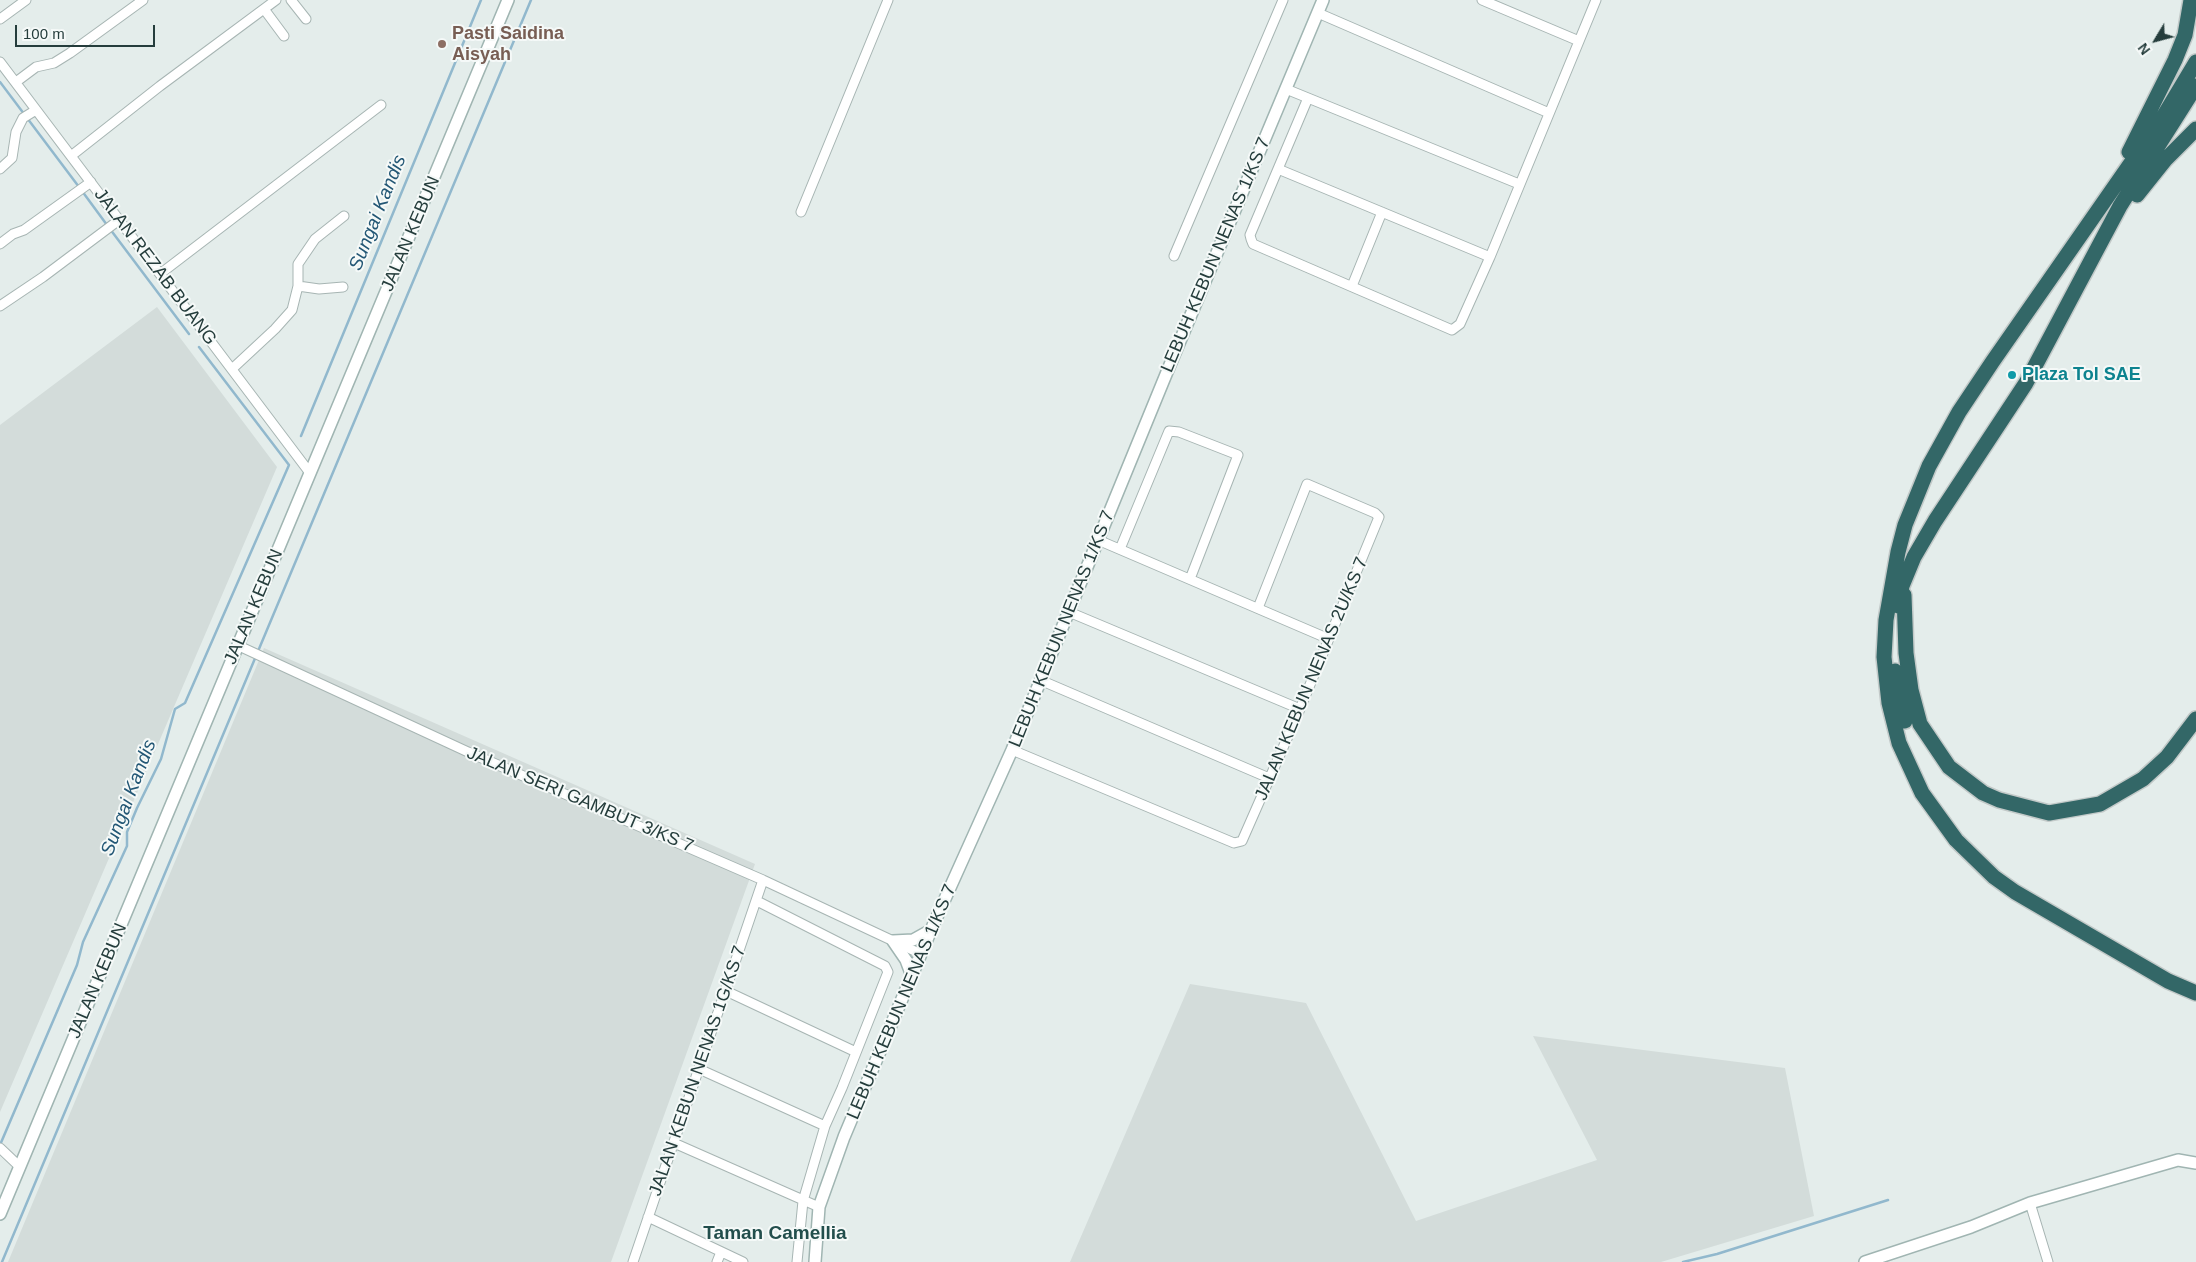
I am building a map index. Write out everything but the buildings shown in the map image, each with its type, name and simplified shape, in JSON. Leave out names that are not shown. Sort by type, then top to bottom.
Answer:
[{"type":"highway","points":[[2101,207],[2175,60],[2185,35],[2191,0]]},
{"type":"highway","points":[[2196,62],[2163,117],[1959,412],[1929,466],[1905,525],[1898,552],[1886,620],[1884,658],[1889,703],[1899,743],[1922,793],[1956,840],[1973,858],[2008,887],[2168,981],[2196,993]]},
{"type":"highway","points":[[1905,720],[1896,677],[1894,649],[1897,611],[1904,581],[1914,557],[1935,521],[2026,383],[2120,206],[2196,86]]},
{"type":"highway","points":[[2097,248],[2165,160],[2196,129]]},
{"type":"highway","points":[[1904,581],[1906,653],[1910,690],[1920,724],[1949,767],[1983,793],[1999,800],[2049,813],[2100,804],[2143,779],[2167,757],[2196,719]]},
{"type":"street","points":[[0,19],[26,0]]},
{"type":"street","points":[[16,82],[36,67],[54,62],[70,53],[143,0]]},
{"type":"street","points":[[71,156],[160,86],[276,0]]},
{"type":"street","points":[[292,0],[306,19]]},
{"type":"street","name":"JALAN KEBUN","points":[[0,1214],[508,0]]},
{"type":"street","points":[[801,212],[888,0]]},
{"type":"street","points":[[1174,256],[1283,0]]},
{"type":"street","name":"LEBUH KEBUN NENAS 1/KS 7","points":[[815,1262],[819,1207],[844,1137],[931,930],[1012,750],[1323,0]]},
{"type":"street","points":[[1482,0],[1579,41]]},
{"type":"street","points":[[1308,98],[1250,235],[1251,240],[1254,244],[1452,330],[1460,324],[1490,257],[1596,0]]},
{"type":"street","points":[[264,9],[284,36]]},
{"type":"street","points":[[1318,13],[1549,113]]},
{"type":"street","name":"JALAN REZAB BUANG","points":[[0,62],[16,82],[34,111],[71,156],[88,184],[160,274],[310,473]]},
{"type":"street","points":[[1286,88],[1519,184]]},
{"type":"street","points":[[160,274],[381,105]]},
{"type":"street","points":[[0,168],[12,158],[16,132],[23,118],[34,111]]},
{"type":"street","points":[[1278,169],[1490,257]]},
{"type":"street","points":[[0,244],[13,234],[24,230],[88,184]]},
{"type":"street","points":[[1352,286],[1382,212]]},
{"type":"street","points":[[232,368],[276,329],[292,310],[298,286],[298,264],[315,239],[344,216]]},
{"type":"street","points":[[0,306],[44,277],[117,221]]},
{"type":"street","points":[[298,286],[319,289],[343,287]]},
{"type":"street","points":[[1120,549],[1168,434],[1172,430],[1238,455],[1190,579]]},
{"type":"street","name":"JALAN KEBUN NENAS 2U/KS 7","points":[[1012,750],[1234,843],[1242,841],[1300,709],[1379,520],[1375,513],[1306,484],[1258,608]]},
{"type":"street","points":[[1098,540],[1329,639]]},
{"type":"street","points":[[1069,612],[1300,709]]},
{"type":"street","name":"JALAN SERI GAMBUT 3/KS 7","points":[[238,646],[511,772],[763,880],[921,954]]},
{"type":"street","points":[[1040,680],[1269,778]]},
{"type":"street","name":"JALAN KEBUN NENAS 1G/KS 7","points":[[633,1262],[763,880]]},
{"type":"street","points":[[757,901],[884,966],[888,972],[824,1126],[803,1201],[797,1262]]},
{"type":"street","points":[[893,940],[913,940],[931,930]]},
{"type":"street","points":[[893,940],[906,960],[912,976]]},
{"type":"street","points":[[726,991],[856,1052]]},
{"type":"street","points":[[699,1069],[824,1126]]},
{"type":"street","points":[[674,1143],[819,1207]]},
{"type":"street","points":[[3,1151],[20,1167]]},
{"type":"street","points":[[1865,1262],[1971,1227],[2030,1203],[2178,1160],[2196,1163]]},
{"type":"street","points":[[2030,1203],[2048,1262]]},
{"type":"street","points":[[648,1218],[743,1262]]},
{"type":"street","points":[[718,1262],[721,1252]]},
{"type":"shaded area","points":[[157,307],[277,467],[0,1112],[0,425]]},
{"type":"shaded area","points":[[264,648],[755,864],[611,1262],[8,1262]]},
{"type":"shaded area","points":[[1190,984],[1306,1003],[1416,1221],[1597,1160],[1533,1036],[1785,1068],[1814,1216],[1661,1262],[1070,1262]]},
{"type":"waterway","name":"Sungai Kandis","points":[[301,436],[481,0]]},
{"type":"waterway","points":[[2,1262],[531,0]]},
{"type":"waterway","points":[[0,82],[79,187]]},
{"type":"waterway","points":[[82,191],[107,225]]},
{"type":"waterway","points":[[110,229],[189,334]]},
{"type":"waterway","name":"Sungai Kandis","points":[[0,1145],[77,965],[83,942],[127,846],[127,832],[161,759],[175,709],[185,703],[289,465],[199,347]]},
{"type":"waterway","points":[[1683,1262],[1717,1254],[1888,1200]]},
{"type":"place","name":"Pasti Saidina Aisyah","points":[[442,44]]},
{"type":"place","name":"Plaza Tol SAE","points":[[2012,375]]},
{"type":"district","name":"Taman Camellia","points":[[775,1234]]}]
